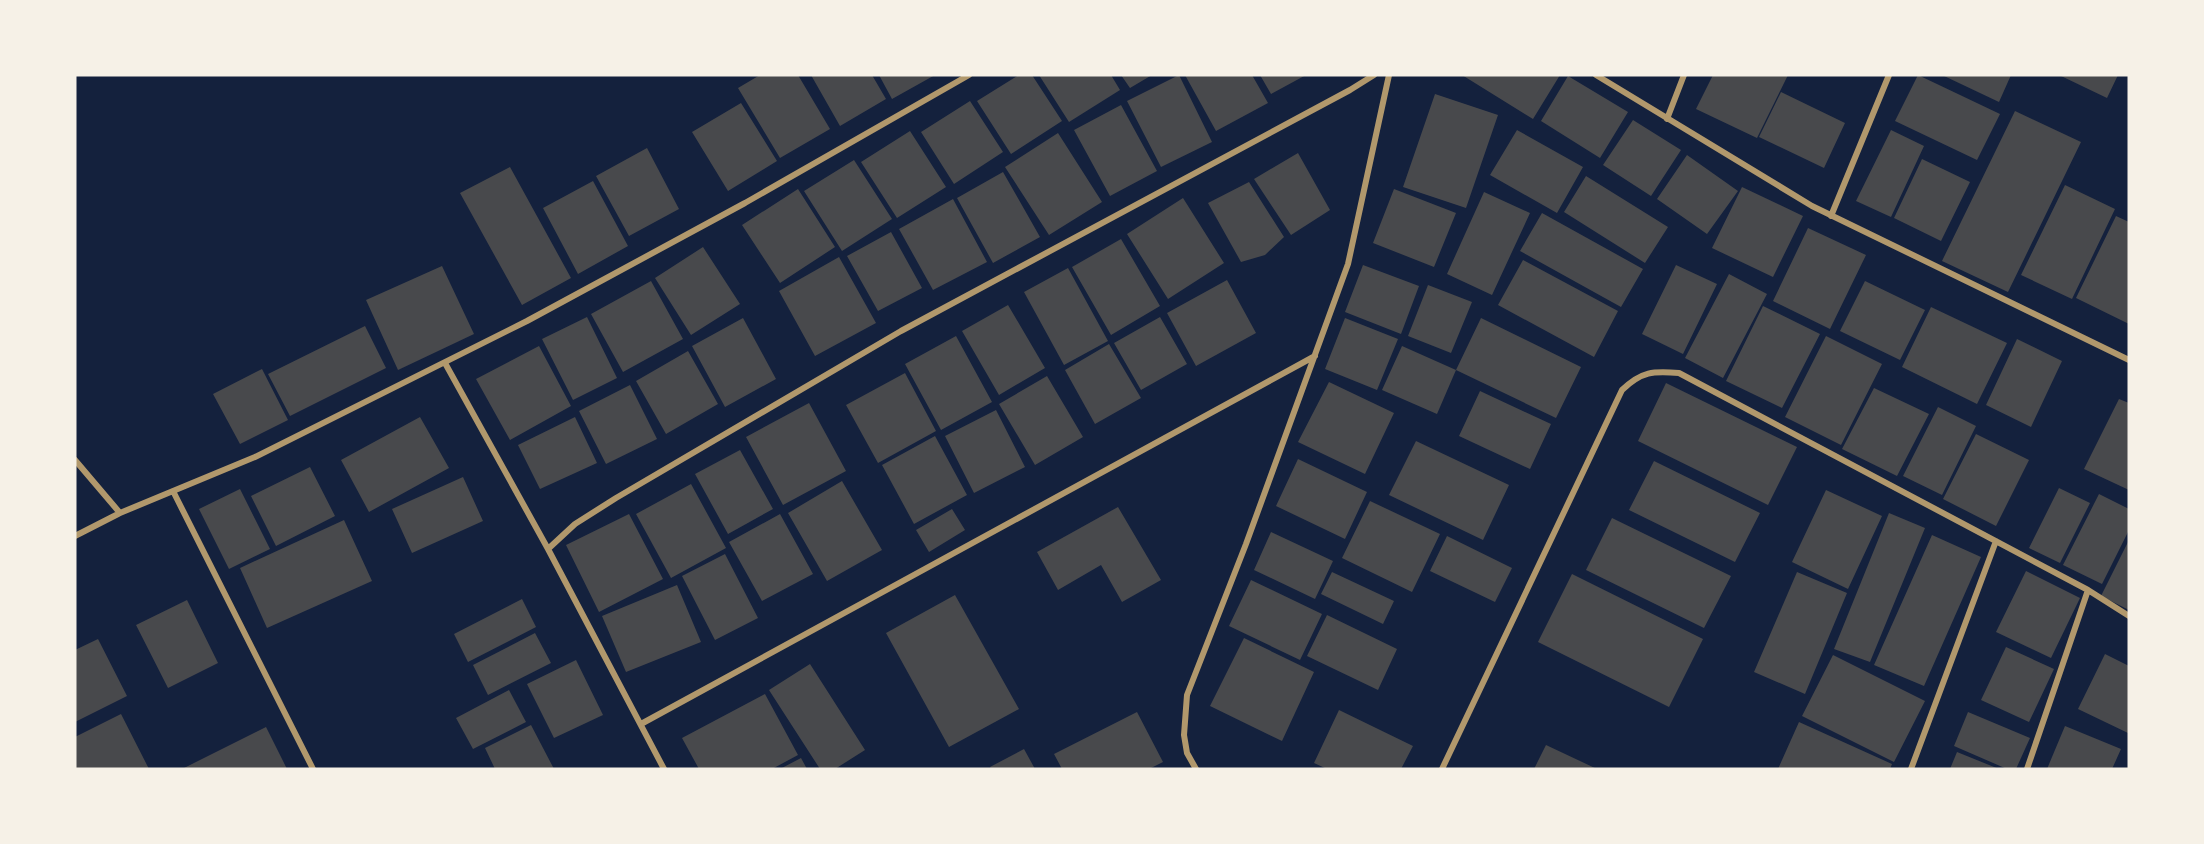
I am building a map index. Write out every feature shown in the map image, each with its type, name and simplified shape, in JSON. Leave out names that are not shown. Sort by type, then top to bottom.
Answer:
[{"type":"street","points":[[75,536],[120,513],[255,457],[527,321],[744,203],[969,75]]},
{"type":"street","points":[[548,549],[575,524],[616,498],[901,332],[1374,75]]},
{"type":"street","points":[[1196,769],[1187,753],[1184,735],[1187,695],[1246,544],[1348,264],[1389,75]]},
{"type":"street","points":[[1596,75],[1812,207],[2129,360]]},
{"type":"street","points":[[1667,119],[1684,75]]},
{"type":"street","points":[[1831,216],[1889,75]]},
{"type":"street","points":[[641,724],[1315,356]]},
{"type":"street","points":[[445,363],[548,549],[664,769]]},
{"type":"street","points":[[1442,769],[1622,390],[1634,378],[1652,371],[1679,373],[2088,590],[2129,616]]},
{"type":"street","points":[[75,460],[120,513]]},
{"type":"street","points":[[173,491],[313,769]]},
{"type":"street","points":[[1911,769],[1996,542]]},
{"type":"street","points":[[2027,769],[2088,590]]},
{"type":"building","points":[[760,75],[798,75],[830,129],[780,158],[738,88]]},
{"type":"building","points":[[811,75],[872,75],[886,99],[840,126]]},
{"type":"building","points":[[879,75],[935,75],[892,99]]},
{"type":"building","points":[[1019,75],[1032,75],[1062,121],[1011,154],[977,101]]},
{"type":"building","points":[[1039,75],[1111,75],[1120,90],[1069,122]]},
{"type":"building","points":[[1121,75],[1152,75],[1130,88]]},
{"type":"building","points":[[1179,75],[1212,142],[1161,167],[1127,101]]},
{"type":"building","points":[[1185,75],[1252,75],[1268,103],[1216,131]]},
{"type":"building","points":[[1260,75],[1306,75],[1271,94]]},
{"type":"building","points":[[1462,75],[1560,75],[1533,119]]},
{"type":"building","points":[[1713,75],[1788,75],[1757,138],[1696,109]]},
{"type":"building","points":[[1918,75],[2000,114],[1977,160],[1895,121]]},
{"type":"building","points":[[1942,75],[2011,75],[1999,102]]},
{"type":"building","points":[[2059,75],[2118,75],[2107,98]]},
{"type":"building","points":[[1568,76],[1628,112],[1600,158],[1541,121]]},
{"type":"building","points":[[1781,92],[1845,123],[1824,168],[1759,137]]},
{"type":"building","points":[[1435,94],[1498,115],[1466,208],[1403,187]]},
{"type":"building","points":[[970,101],[1003,152],[954,184],[921,132]]},
{"type":"building","points":[[741,103],[777,161],[728,191],[692,132]]},
{"type":"building","points":[[1121,105],[1157,171],[1110,196],[1074,130]]},
{"type":"building","points":[[2015,111],[2081,142],[2008,292],[1942,261]]},
{"type":"building","points":[[1633,120],[1681,150],[1651,196],[1603,165]]},
{"type":"building","points":[[1517,130],[1583,167],[1557,213],[1490,175]]},
{"type":"building","points":[[1891,130],[1924,146],[1891,217],[1856,201]]},
{"type":"building","points":[[910,131],[946,187],[897,218],[861,162]]},
{"type":"building","points":[[1058,133],[1102,202],[1049,235],[1005,167]]},
{"type":"building","points":[[647,148],[679,209],[629,236],[596,176]]},
{"type":"building","points":[[1298,153],[1330,210],[1291,235],[1254,179]]},
{"type":"building","points":[[1687,155],[1738,191],[1707,234],[1657,199]]},
{"type":"building","points":[[1922,159],[1970,182],[1941,241],[1894,218]]},
{"type":"building","points":[[854,160],[892,219],[842,251],[804,191]]},
{"type":"building","points":[[510,167],[571,278],[522,305],[460,193]]},
{"type":"building","points":[[1003,172],[1040,237],[993,263],[957,198]]},
{"type":"building","points":[[1586,176],[1668,227],[1645,263],[1564,212]]},
{"type":"building","points":[[593,181],[628,246],[578,274],[543,208]]},
{"type":"building","points":[[1249,182],[1284,237],[1265,255],[1241,262],[1208,203]]},
{"type":"building","points":[[2065,185],[2115,209],[2072,299],[2021,275]]},
{"type":"building","points":[[1742,187],[1803,216],[1773,277],[1712,248]]},
{"type":"building","points":[[798,189],[835,247],[780,283],[742,225]]},
{"type":"building","points":[[1394,189],[1456,213],[1434,267],[1373,243]]},
{"type":"building","points":[[1484,192],[1530,213],[1492,295],[1447,274]]},
{"type":"building","points":[[1183,198],[1224,263],[1168,299],[1127,234]]},
{"type":"building","points":[[953,199],[987,262],[933,290],[899,229]]},
{"type":"building","points":[[1542,213],[1643,269],[1621,307],[1520,251]]},
{"type":"building","points":[[2116,216],[2129,222],[2129,324],[2076,298]]},
{"type":"building","points":[[1808,228],[1866,255],[1830,329],[1773,301]]},
{"type":"building","points":[[891,232],[922,288],[878,311],[847,256]]},
{"type":"building","points":[[1121,239],[1160,306],[1111,335],[1072,267]]},
{"type":"building","points":[[703,247],[740,304],[691,335],[655,278]]},
{"type":"building","points":[[839,257],[876,323],[815,356],[779,291]]},
{"type":"building","points":[[1523,260],[1618,311],[1594,357],[1498,305]]},
{"type":"building","points":[[1363,265],[1419,286],[1401,334],[1345,312]]},
{"type":"building","points":[[1676,265],[1717,284],[1683,354],[1642,334]]},
{"type":"building","points":[[442,266],[474,334],[398,370],[366,300]]},
{"type":"building","points":[[1068,268],[1108,341],[1064,365],[1024,292]]},
{"type":"building","points":[[1729,274],[1767,294],[1723,378],[1685,358]]},
{"type":"building","points":[[1227,280],[1256,333],[1196,366],[1167,313]]},
{"type":"building","points":[[651,281],[683,339],[623,372],[591,314]]},
{"type":"building","points":[[1865,281],[1925,310],[1900,360],[1840,331]]},
{"type":"building","points":[[1428,285],[1472,302],[1451,353],[1408,336]]},
{"type":"building","points":[[1008,305],[1045,368],[999,395],[962,331]]},
{"type":"building","points":[[1763,306],[1820,334],[1782,408],[1726,381]]},
{"type":"building","points":[[1931,307],[2007,343],[1977,404],[1902,367]]},
{"type":"building","points":[[587,317],[617,378],[573,400],[542,339]]},
{"type":"building","points":[[1160,317],[1187,364],[1141,390],[1114,343]]},
{"type":"building","points":[[743,318],[776,379],[725,407],[692,346]]},
{"type":"building","points":[[1345,318],[1398,339],[1377,390],[1325,369]]},
{"type":"building","points":[[1481,318],[1581,367],[1556,418],[1456,370]]},
{"type":"building","points":[[365,326],[386,368],[290,416],[268,374]]},
{"type":"building","points":[[956,336],[992,402],[941,430],[905,364]]},
{"type":"building","points":[[1826,336],[1882,364],[1841,445],[1785,417]]},
{"type":"building","points":[[2017,339],[2062,361],[2031,427],[1986,405]]},
{"type":"building","points":[[1109,344],[1141,398],[1095,424],[1065,370]]},
{"type":"building","points":[[539,346],[571,406],[510,440],[476,379]]},
{"type":"building","points":[[1402,346],[1456,370],[1437,414],[1382,390]]},
{"type":"building","points":[[688,351],[718,404],[666,434],[636,381]]},
{"type":"building","points":[[262,369],[288,420],[240,444],[213,394]]},
{"type":"building","points":[[905,373],[936,431],[878,463],[846,405]]},
{"type":"building","points":[[1047,376],[1083,437],[1035,465],[999,404]]},
{"type":"building","points":[[1329,382],[1394,413],[1365,474],[1298,442]]},
{"type":"building","points":[[1666,383],[1797,447],[1768,505],[1638,441]]},
{"type":"building","points":[[630,385],[657,439],[606,464],[579,411]]},
{"type":"building","points":[[1874,388],[1929,414],[1897,476],[1842,449]]},
{"type":"building","points":[[1480,391],[1551,424],[1530,469],[1459,436]]},
{"type":"building","points":[[2119,399],[2129,403],[2129,490],[2084,469]]},
{"type":"building","points":[[809,403],[846,471],[783,505],[746,437]]},
{"type":"building","points":[[1938,407],[1976,426],[1942,495],[1903,476]]},
{"type":"building","points":[[996,410],[1025,467],[974,493],[945,436]]},
{"type":"building","points":[[420,417],[449,468],[369,512],[341,460]]},
{"type":"building","points":[[575,417],[597,463],[540,489],[518,445]]},
{"type":"building","points":[[1976,434],[2029,460],[1996,526],[1943,499]]},
{"type":"building","points":[[935,436],[967,495],[914,524],[882,465]]},
{"type":"building","points":[[1416,441],[1509,485],[1483,540],[1389,495]]},
{"type":"building","points":[[740,450],[773,509],[728,534],[695,474]]},
{"type":"building","points":[[1298,459],[1367,492],[1345,539],[1276,506]]},
{"type":"building","points":[[1654,461],[1760,513],[1735,562],[1629,510]]},
{"type":"building","points":[[310,467],[335,516],[276,546],[251,496]]},
{"type":"building","points":[[463,477],[483,521],[412,553],[392,509]]},
{"type":"building","points":[[842,481],[882,550],[827,581],[788,513]]},
{"type":"building","points":[[691,484],[726,548],[671,578],[636,514]]},
{"type":"building","points":[[2059,488],[2090,503],[2060,563],[2029,548]]},
{"type":"building","points":[[240,489],[270,549],[229,569],[199,509]]},
{"type":"building","points":[[1826,490],[1882,516],[1848,589],[1792,562]]},
{"type":"building","points":[[2099,494],[2129,509],[2129,530],[2102,584],[2063,565]]},
{"type":"building","points":[[1370,501],[1440,534],[1412,592],[1342,558]]},
{"type":"building","points":[[1118,507],[1161,580],[1122,602],[1101,565],[1058,590],[1037,552]]},
{"type":"building","points":[[952,509],[965,530],[929,552],[916,530]]},
{"type":"building","points":[[1889,513],[1925,528],[1870,662],[1834,649]]},
{"type":"building","points":[[629,514],[663,579],[599,612],[566,545]]},
{"type":"building","points":[[780,514],[813,574],[762,601],[729,542]]},
{"type":"building","points":[[1612,518],[1731,576],[1704,628],[1586,570]]},
{"type":"building","points":[[344,520],[372,581],[267,628],[240,568]]},
{"type":"building","points":[[1271,532],[1333,561],[1315,599],[1254,570]]},
{"type":"building","points":[[1932,535],[1981,557],[1924,686],[1874,665]]},
{"type":"building","points":[[1447,536],[1512,568],[1495,602],[1430,571]]},
{"type":"building","points":[[2129,540],[2129,610],[2101,596]]},
{"type":"building","points":[[725,554],[758,618],[715,640],[682,576]]},
{"type":"building","points":[[2026,571],[2080,598],[2051,658],[1996,632]]},
{"type":"building","points":[[1332,572],[1394,601],[1383,624],[1321,594]]},
{"type":"building","points":[[1797,572],[1847,593],[1805,694],[1754,672]]},
{"type":"building","points":[[1572,574],[1703,639],[1669,707],[1538,642]]},
{"type":"building","points":[[1251,580],[1322,614],[1300,660],[1229,626]]},
{"type":"building","points":[[677,585],[701,642],[626,672],[602,616]]},
{"type":"building","points":[[955,595],[1019,709],[949,747],[886,633]]},
{"type":"building","points":[[522,599],[536,627],[468,662],[454,634]]},
{"type":"building","points":[[187,600],[218,663],[168,688],[136,625]]},
{"type":"building","points":[[1327,615],[1397,649],[1378,690],[1307,656]]},
{"type":"building","points":[[535,633],[551,663],[488,695],[473,665]]},
{"type":"building","points":[[1244,638],[1314,672],[1282,741],[1210,706]]},
{"type":"building","points":[[98,639],[127,696],[75,722],[75,650]]},
{"type":"building","points":[[2006,647],[2054,669],[2029,722],[1981,700]]},
{"type":"building","points":[[2105,654],[2129,666],[2128,733],[2078,709]]},
{"type":"building","points":[[1833,655],[1925,701],[1894,762],[1802,716]]},
{"type":"building","points":[[576,660],[603,715],[554,738],[527,684]]},
{"type":"building","points":[[810,664],[865,750],[835,769],[820,769],[769,690]]},
{"type":"building","points":[[509,690],[526,722],[473,749],[456,718]]},
{"type":"building","points":[[765,694],[798,755],[772,769],[699,769],[682,738]]},
{"type":"building","points":[[1339,710],[1413,746],[1401,769],[1327,769],[1314,763]]},
{"type":"building","points":[[1137,712],[1163,762],[1149,769],[1062,769],[1054,754]]},
{"type":"building","points":[[1968,712],[2030,738],[2016,769],[2007,769],[1954,746]]},
{"type":"building","points":[[121,714],[149,769],[75,769],[75,737]]},
{"type":"building","points":[[1799,722],[1892,764],[1890,769],[1778,769]]},
{"type":"building","points":[[531,725],[554,769],[495,769],[485,748]]},
{"type":"building","points":[[2065,726],[2121,749],[2112,769],[2047,769]]},
{"type":"building","points":[[266,727],[287,769],[182,769]]},
{"type":"building","points":[[1546,745],[1597,769],[1534,769]]},
{"type":"building","points":[[1024,749],[1035,769],[991,769],[990,767]]},
{"type":"building","points":[[1957,752],[1999,769],[1950,769]]},
{"type":"building","points":[[801,758],[807,769],[780,769]]}]
